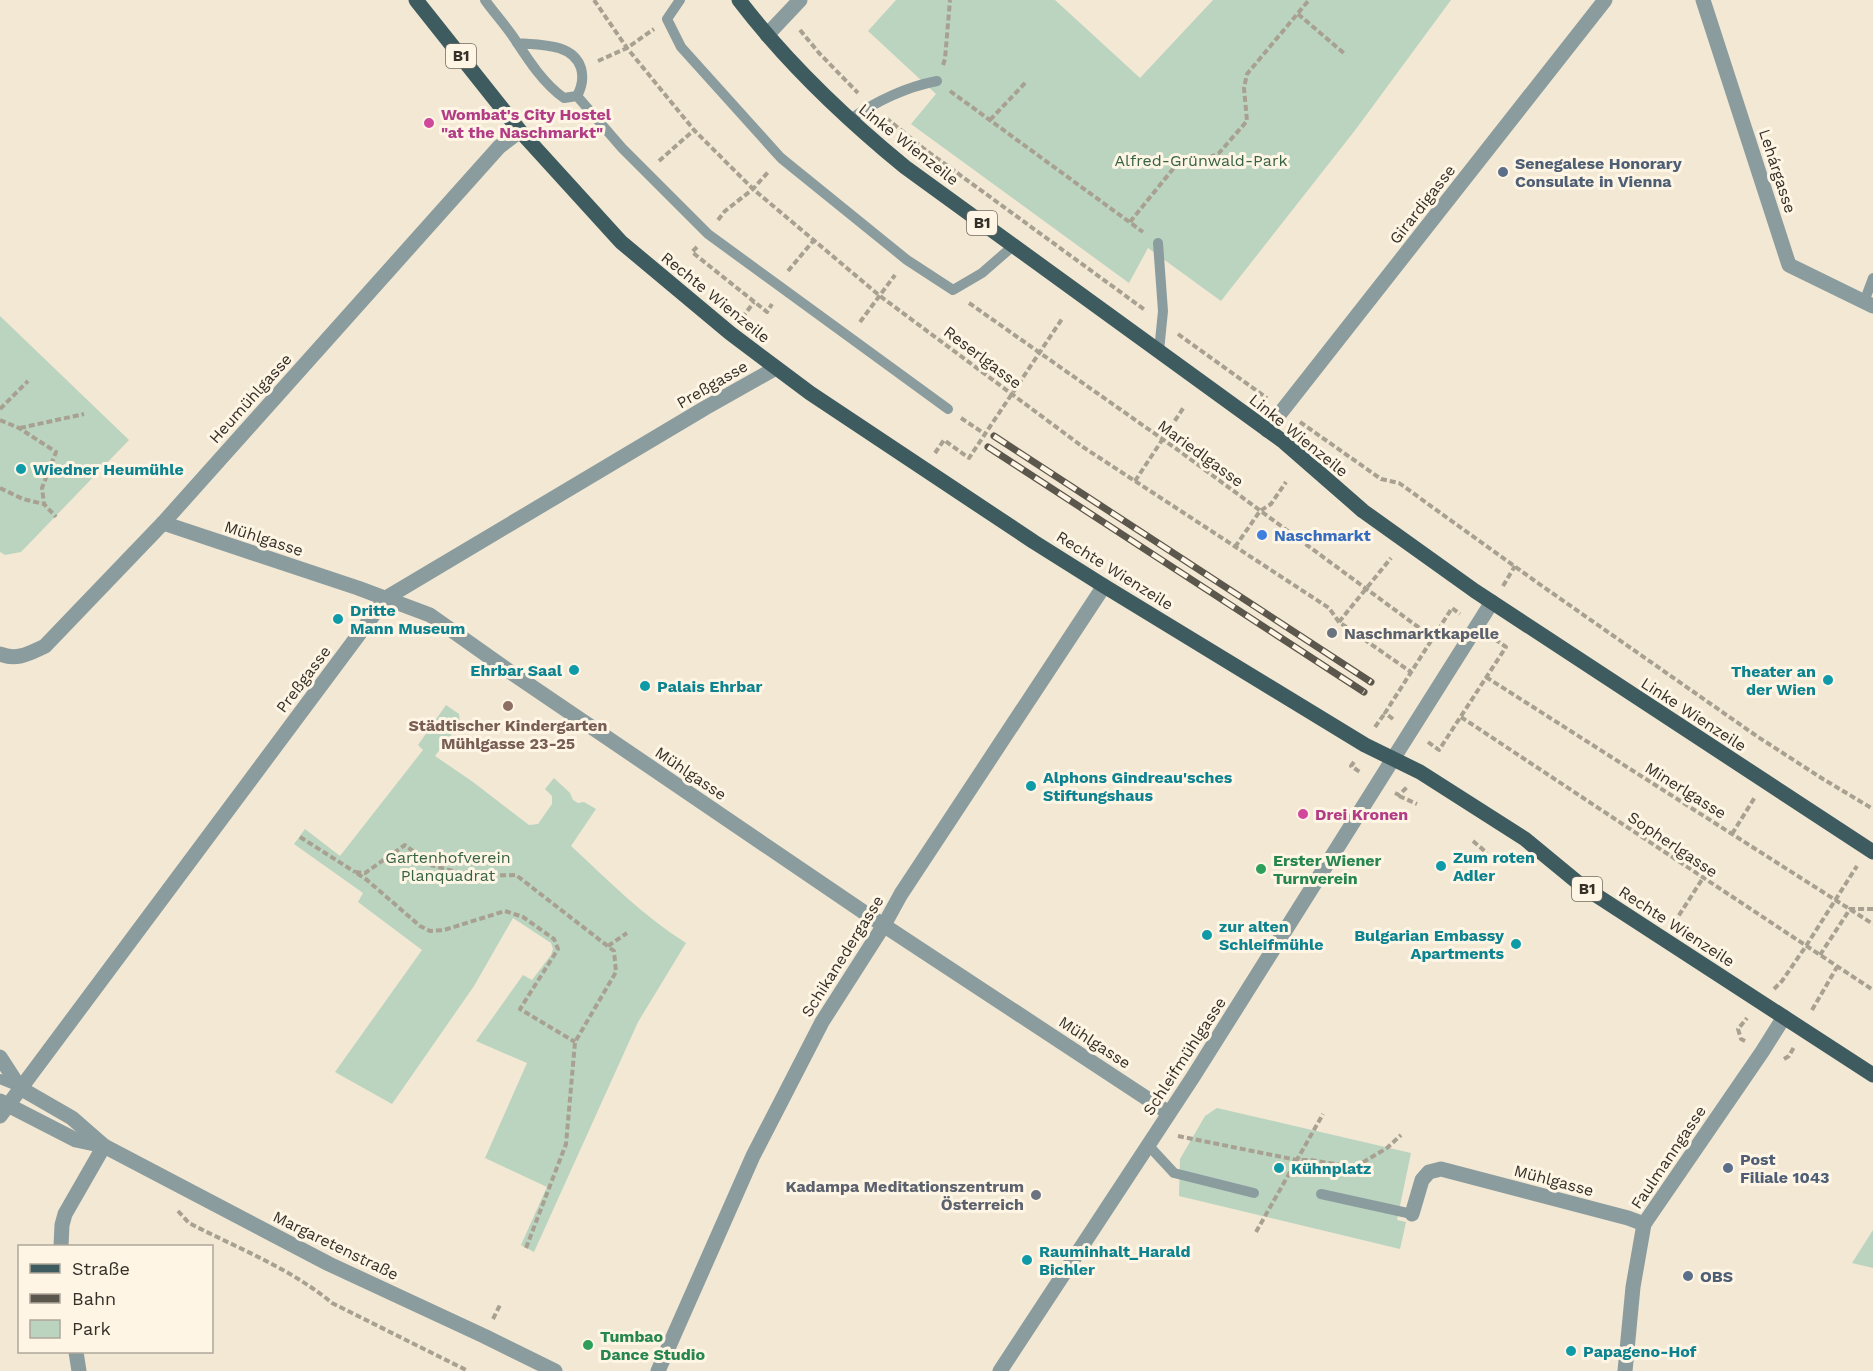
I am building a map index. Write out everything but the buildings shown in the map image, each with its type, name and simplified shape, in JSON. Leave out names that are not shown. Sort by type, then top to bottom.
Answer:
[{"type":"main road","name":"Rechte Wienzeile","points":[[416,0],[520,131],[621,242],[718,324],[776,368],[810,393],[1104,586],[1365,745],[1420,772],[1525,839],[1582,886],[1873,1075]]},
{"type":"main road","name":"Linke Wienzeile","points":[[739,0],[798,69],[849,120],[905,167],[1267,430],[1304,458],[1363,511],[1492,602],[1871,850]]},
{"type":"street","points":[[767,35],[800,0]]},
{"type":"street","name":"Girardigasse","points":[[1267,430],[1605,0]]},
{"type":"street","name":"Lehárgasse","points":[[1703,0],[1789,265],[1869,304]]},
{"type":"street","name":"Heumühlgasse","points":[[1,660],[23,657],[45,646],[163,523],[499,147],[520,131]]},
{"type":"street","name":"Preßgasse","points":[[2,1107],[20,1088],[386,598],[776,368]]},
{"type":"street","name":"Mühlgasse","points":[[163,523],[430,615],[884,925],[1169,1113]]},
{"type":"street","name":"Schikanedergasse","points":[[658,1371],[753,1156],[822,1022],[884,925],[901,894],[1104,586]]},
{"type":"street","name":"Schleifmühlgasse","points":[[1000,1371],[1193,1077],[1492,602]]},
{"type":"street","name":"Faulmanngasse","points":[[1625,1371],[1633,1287],[1644,1224],[1784,1017]]},
{"type":"street","points":[[0,1057],[20,1088]]},
{"type":"street","name":"Margaretenstraße","points":[[20,1088],[72,1118],[104,1146],[329,1264],[555,1371]]},
{"type":"street","name":"Margaretenstraße","points":[[2,1107],[76,1140],[104,1146]]},
{"type":"street","points":[[62,1245],[62,1225],[65,1214],[104,1146]]},
{"type":"street","name":"Mühlgasse","points":[[1412,1214],[1422,1180],[1429,1172],[1441,1169],[1644,1224]]},
{"type":"street","points":[[76,1353],[79,1371]]},
{"type":"lane","points":[[485,0],[522,52],[555,92],[564,98],[577,96]]},
{"type":"lane","points":[[680,0],[667,19],[681,47],[782,158],[906,260],[953,290],[982,273],[1013,246]]},
{"type":"lane","points":[[517,43],[537,44],[569,51],[578,61],[583,74],[582,87],[577,96]]},
{"type":"lane","points":[[849,120],[871,105],[937,81]]},
{"type":"lane","points":[[577,96],[622,148],[708,234],[948,409]]},
{"type":"lane","points":[[1158,243],[1163,311],[1159,351]]},
{"type":"lane","points":[[1869,304],[1873,278]]},
{"type":"lane","points":[[0,1079],[20,1088]]},
{"type":"lane","points":[[1152,1139],[1174,1173],[1254,1193]]},
{"type":"lane","points":[[1321,1194],[1412,1214]]},
{"type":"path","name":"Reserlgasse","points":[[594,0],[627,48],[694,130],[753,189],[880,296],[1083,447],[1329,608],[1340,622],[1411,672]]},
{"type":"path","points":[[950,0],[945,59],[937,81],[1158,243]]},
{"type":"path","points":[[1130,222],[1177,164],[1208,158],[1219,153],[1247,121],[1244,88],[1247,74],[1309,0]]},
{"type":"path","points":[[1298,14],[1346,55]]},
{"type":"path","points":[[581,68],[627,48],[667,19]]},
{"type":"path","points":[[990,120],[1026,82]]},
{"type":"path","points":[[666,155],[694,130]]},
{"type":"path","points":[[720,217],[753,189],[782,158]]},
{"type":"path","points":[[787,273],[814,240]]},
{"type":"path","points":[[692,252],[767,312]]},
{"type":"path","points":[[855,328],[906,260]]},
{"type":"path","name":"Mariedlgasse","points":[[953,290],[1163,440],[1433,638]]},
{"type":"path","points":[[949,444],[969,458],[1062,319]]},
{"type":"path","points":[[0,409],[28,381]]},
{"type":"path","points":[[1135,481],[1184,407]]},
{"type":"path","points":[[948,409],[985,434]]},
{"type":"path","points":[[19,428],[84,414]]},
{"type":"path","points":[[0,420],[19,428],[56,452],[42,488],[44,504]]},
{"type":"path","points":[[1235,547],[1260,511],[1271,504],[1286,482]]},
{"type":"path","points":[[0,488],[24,499],[44,504],[56,517]]},
{"type":"path","points":[[1340,622],[1391,558]]},
{"type":"path","points":[[1515,566],[1758,737],[1873,809]]},
{"type":"path","points":[[1377,723],[1452,608],[1464,617]]},
{"type":"path","points":[[1495,639],[1506,647]]},
{"type":"path","points":[[1434,756],[1506,647],[1516,645]]},
{"type":"path","name":"Minerlgasse","points":[[1486,677],[1873,924]]},
{"type":"path","points":[[1384,713],[1400,723]]},
{"type":"path","name":"Sopherlgasse","points":[[1461,717],[1873,990]]},
{"type":"path","points":[[1425,740],[1440,750]]},
{"type":"path","points":[[1399,795],[1417,804]]},
{"type":"path","points":[[1732,834],[1755,796]]},
{"type":"path","points":[[300,837],[355,872],[420,927],[430,931],[444,930],[506,911],[523,917],[554,939],[558,949],[520,1010],[575,1042]]},
{"type":"path","points":[[1473,841],[1487,853]]},
{"type":"path","points":[[355,872],[366,873],[405,845],[431,865],[471,876],[516,875],[614,951],[616,972],[575,1042],[566,1144],[526,1248]]},
{"type":"path","points":[[1761,1002],[1782,981],[1871,850]]},
{"type":"path","points":[[1663,939],[1703,878]]},
{"type":"path","points":[[1820,955],[1850,909],[1873,909]]},
{"type":"path","points":[[608,946],[627,933]]},
{"type":"path","points":[[1256,1232],[1323,1114]]},
{"type":"path","points":[[1152,1139],[1355,1167],[1387,1148],[1401,1135]]},
{"type":"path","points":[[189,1223],[291,1275],[315,1289],[332,1303],[468,1371]]},
{"type":"green space","name":"Alfred-Grünwald-Park","points":[[896,0],[1055,0],[1140,78],[1213,0],[1451,0],[1356,129],[1221,301],[1148,248],[1129,283],[911,124],[936,94],[868,31]]},
{"type":"green space","points":[[0,316],[129,440],[21,552],[5,555],[0,552]]},
{"type":"green space","name":"Gartenhofverein Planquadrat","points":[[446,705],[459,714],[460,723],[435,756],[529,825],[538,824],[552,804],[552,796],[545,789],[554,778],[570,793],[573,800],[578,803],[584,802],[596,809],[571,846],[640,909],[686,943],[638,1022],[534,1252],[521,1245],[547,1187],[485,1158],[527,1063],[476,1041],[523,975],[532,980],[551,955],[553,949],[551,943],[513,918],[474,986],[392,1104],[335,1072],[422,950],[358,902],[363,893],[294,844],[305,829],[340,856],[423,750],[418,745]]},
{"type":"green space","points":[[1217,1108],[1411,1153],[1397,1220],[1406,1222],[1400,1249],[1179,1196],[1180,1159],[1205,1116]]},
{"type":"green space","points":[[1873,1230],[1873,1268],[1852,1263]]},
{"type":"railway","points":[[994,436],[1371,682]]},
{"type":"railway","points":[[988,447],[1364,692]]},
{"type":"place","name":"Wombat's City Hostel \"at the Naschmarkt\"","points":[[429,123]]},
{"type":"place","name":"Senegalese Honorary Consulate in Vienna","points":[[1503,172]]},
{"type":"place","name":"Wiedner Heumühle","points":[[21,469]]},
{"type":"place","name":"Naschmarkt","points":[[1262,535]]},
{"type":"place","name":"Dritte Mann Museum","points":[[338,619]]},
{"type":"place","name":"Naschmarktkapelle","points":[[1332,633]]},
{"type":"place","name":"Ehrbar Saal","points":[[574,670]]},
{"type":"place","name":"Theater an der Wien","points":[[1828,680]]},
{"type":"place","name":"Palais Ehrbar","points":[[645,686]]},
{"type":"place","name":"Städtischer Kindergarten Mühlgasse 23-25","points":[[508,706]]},
{"type":"place","name":"Alphons Gindreau'sches Stiftungshaus","points":[[1031,786]]},
{"type":"place","name":"Drei Kronen","points":[[1303,814]]},
{"type":"place","name":"Zum roten Adler","points":[[1441,866]]},
{"type":"place","name":"Erster Wiener Turnverein","points":[[1261,869]]},
{"type":"place","name":"zur alten Schleifmühle","points":[[1207,935]]},
{"type":"place","name":"Bulgarian Embassy Apartments","points":[[1516,944]]},
{"type":"place","name":"Kühnplatz","points":[[1279,1168]]},
{"type":"place","name":"Post Filiale 1043","points":[[1728,1168]]},
{"type":"place","name":"Kadampa Meditationszentrum Österreich","points":[[1036,1195]]},
{"type":"place","name":"Rauminhalt_Harald Bichler","points":[[1027,1260]]},
{"type":"place","name":"OBS","points":[[1688,1276]]},
{"type":"place","name":"Tumbao Dance Studio","points":[[588,1345]]},
{"type":"place","name":"Papageno-Hof","points":[[1571,1351]]}]
